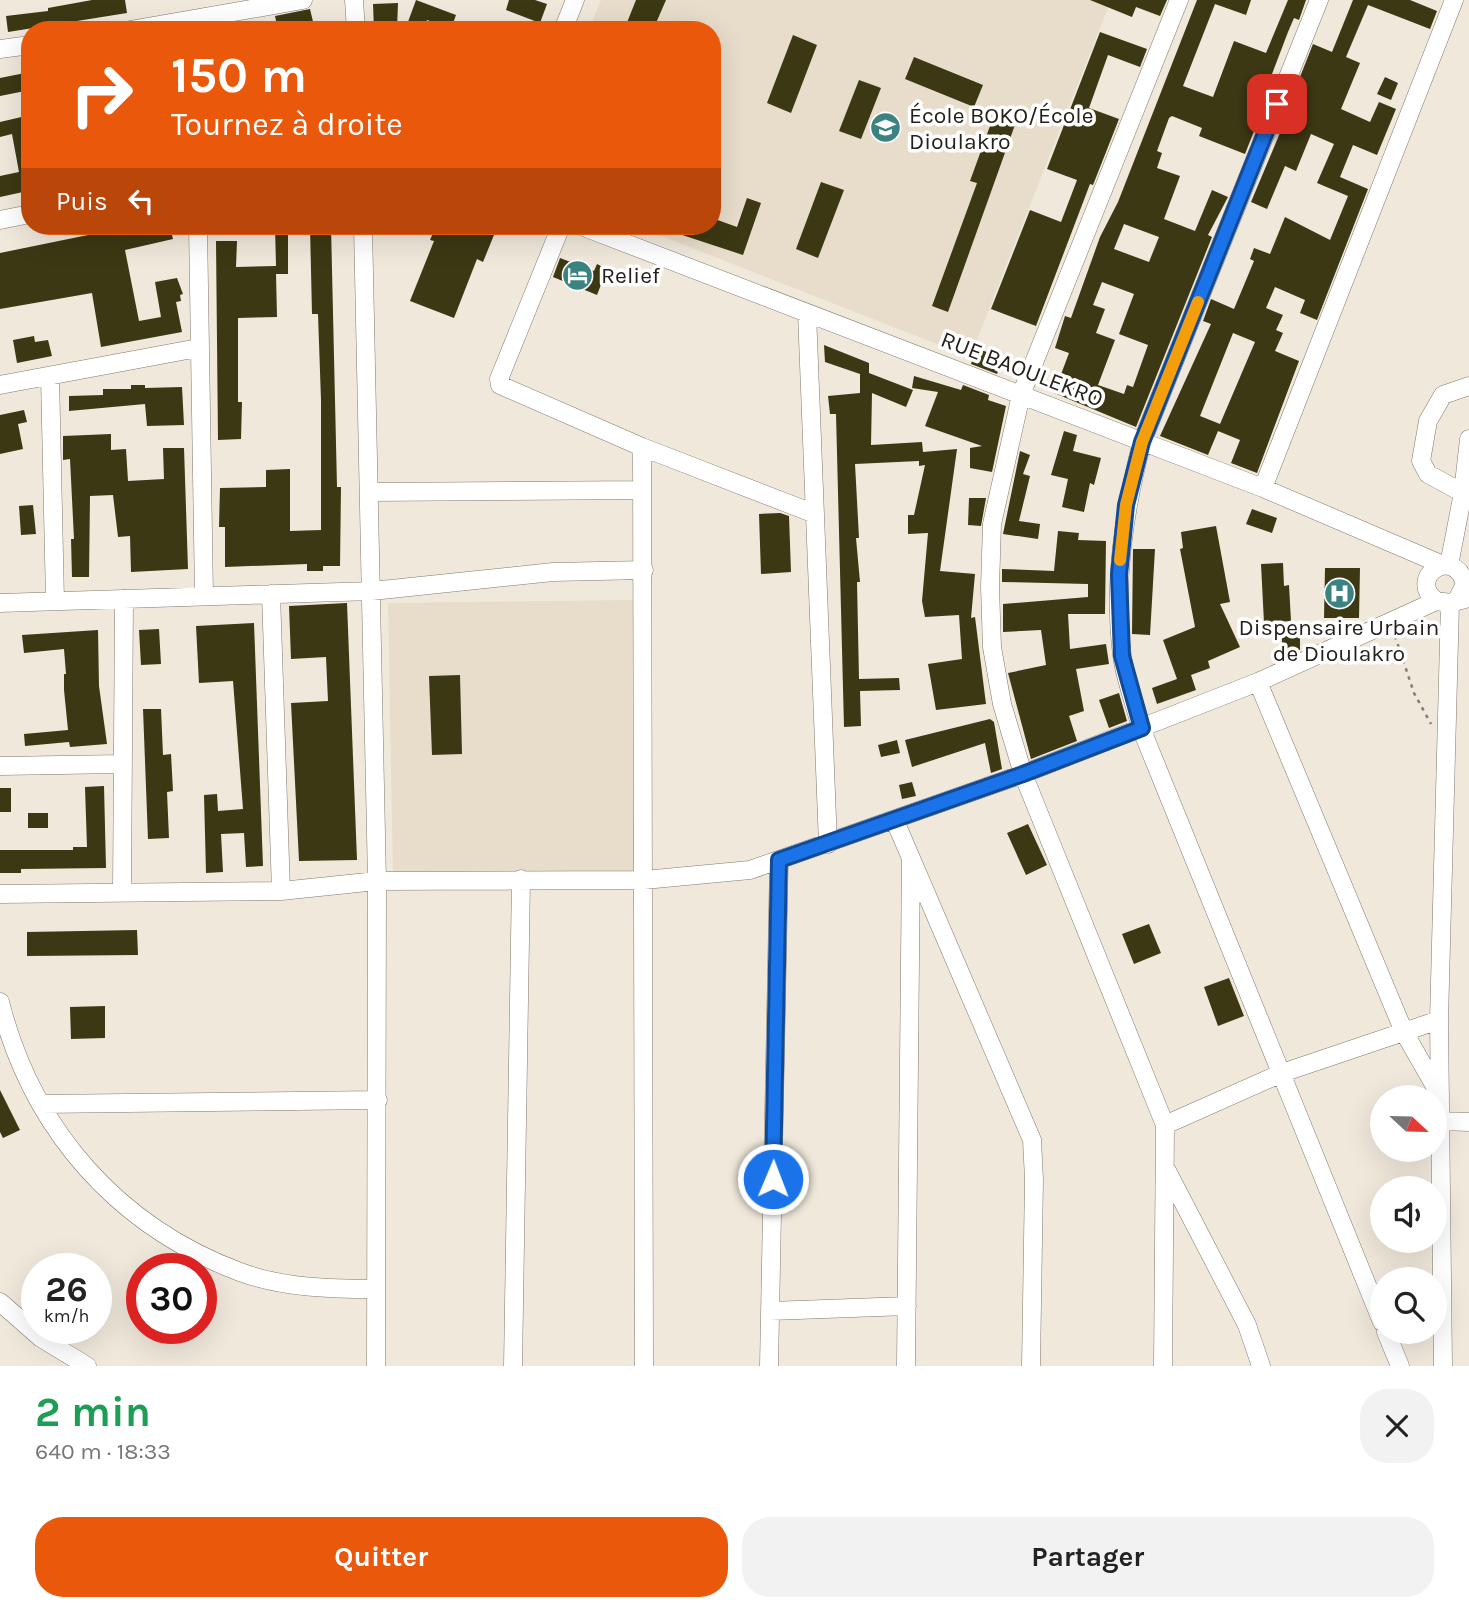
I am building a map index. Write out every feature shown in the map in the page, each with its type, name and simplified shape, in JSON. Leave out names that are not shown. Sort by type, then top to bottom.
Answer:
[{"type":"street","points":[[182,21],[303,0]]},
{"type":"street","points":[[354,0],[355,21]]},
{"type":"street","points":[[567,21],[575,0]]},
{"type":"street","points":[[1163,1366],[1165,1125],[1023,774],[1002,704],[992,648],[990,587],[992,524],[1021,395],[1179,0]]},
{"type":"street","points":[[1319,0],[1142,442],[1126,505],[1119,575],[1122,656],[1142,728],[1370,1292]]},
{"type":"street","points":[[1262,488],[1456,1]]},
{"type":"street","points":[[0,49],[21,47]]},
{"type":"street","points":[[0,220],[21,216]]},
{"type":"street","points":[[198,235],[204,596]]},
{"type":"street","points":[[363,235],[377,881],[376,1366]]},
{"type":"street","points":[[557,235],[499,379],[500,385],[642,447],[816,514]]},
{"type":"street","name":"RUE BAOULEKRO","points":[[604,235],[1262,488],[1454,568]]},
{"type":"street","points":[[807,313],[828,844]]},
{"type":"street","points":[[0,385],[198,348]]},
{"type":"street","points":[[50,376],[55,601]]},
{"type":"street","points":[[1464,494],[1428,474],[1421,461],[1428,421],[1443,395],[1469,386]]},
{"type":"street","points":[[1440,1085],[1444,747],[1453,601],[1465,584],[1454,568],[1469,439]]},
{"type":"street","points":[[642,447],[644,1366]]},
{"type":"street","points":[[369,492],[642,490]]},
{"type":"street","points":[[1453,601],[1428,593],[1427,581],[1432,570],[1454,568]]},
{"type":"street","points":[[0,603],[372,590],[553,572],[644,570]]},
{"type":"street","points":[[271,594],[281,891]]},
{"type":"street","points":[[122,893],[124,599]]},
{"type":"street","points":[[0,894],[281,891],[377,881],[644,880],[750,870],[1023,774],[1258,682],[1391,623],[1453,601]]},
{"type":"street","points":[[1258,682],[1404,1032],[1434,1085]]},
{"type":"street","points":[[0,766],[121,764]]},
{"type":"street","points":[[895,821],[911,852],[1032,1140],[1034,1179],[1031,1366]]},
{"type":"street","points":[[906,1366],[911,852]]},
{"type":"street","points":[[769,1366],[779,860]]},
{"type":"street","points":[[513,1366],[521,879]]},
{"type":"street","points":[[0,1002],[8,1032],[41,1104],[62,1141],[96,1180],[134,1215],[177,1242],[242,1273],[321,1289],[376,1289]]},
{"type":"street","points":[[1165,1125],[1282,1073],[1439,1020]]},
{"type":"street","points":[[41,1104],[378,1100]]},
{"type":"street","points":[[1447,1121],[1469,1122]]},
{"type":"street","points":[[1442,1162],[1443,1366]]},
{"type":"street","points":[[1165,1168],[1247,1325],[1261,1366]]},
{"type":"street","points":[[0,1302],[41,1338],[88,1366]]},
{"type":"street","points":[[770,1311],[907,1306]]},
{"type":"street","points":[[1391,1344],[1400,1366]]},
{"type":"path","points":[[1391,623],[1414,693],[1444,747]]},
{"type":"shaded area","name":"École BOKO/École Dioulakro","points":[[601,0],[1111,0],[970,357],[659,235],[721,235],[721,21],[593,21]]},
{"type":"shaded area","points":[[635,600],[641,873],[393,874],[388,603]]},
{"type":"building","points":[[92,0],[125,0],[127,13],[77,21],[21,21],[21,30],[8,32],[6,16],[48,11],[48,8]]},
{"type":"building","points":[[416,0],[456,15],[454,21],[408,21]]},
{"type":"building","points":[[509,0],[535,0],[547,4],[541,21],[506,10]]},
{"type":"building","points":[[636,0],[666,0],[657,21],[628,21]]},
{"type":"building","points":[[1090,0],[1167,0],[1160,16],[1136,7],[1132,17]]},
{"type":"building","points":[[1197,0],[1251,0],[1246,15],[1215,4],[1183,86],[1213,97],[1234,41],[1266,53],[1288,0],[1306,0],[1299,20],[1294,18],[1288,32],[1272,74],[1276,76],[1245,154],[1199,136],[1202,128],[1172,116],[1169,118],[1157,151],[1162,153],[1157,168],[1180,176],[1164,219],[1195,231],[1212,190],[1228,197],[1208,235],[1212,237],[1136,427],[1054,393],[1069,353],[1055,348],[1065,316],[1071,318],[1100,237],[1118,202]],"holes":[[[1124,224],[1159,237],[1149,262],[1114,249]],[[1102,282],[1134,294],[1119,334],[1148,345],[1133,387],[1127,385],[1124,394],[1098,385],[1115,340],[1096,333],[1105,309],[1093,305]]]},
{"type":"building","points":[[1353,0],[1410,0],[1437,11],[1430,29],[1368,5],[1346,57],[1360,63],[1341,109],[1370,122],[1379,102],[1396,109],[1377,155],[1353,145],[1340,177],[1368,189],[1317,320],[1300,313],[1305,300],[1275,287],[1266,308],[1283,315],[1276,330],[1283,333],[1275,351],[1299,361],[1257,473],[1231,463],[1240,440],[1218,431],[1208,455],[1160,436],[1211,324],[1203,321],[1211,299],[1234,309],[1254,261],[1250,259],[1254,248],[1270,254],[1285,217],[1330,240],[1348,196],[1317,183],[1334,144],[1311,134],[1296,171],[1285,166],[1267,209],[1251,202],[1301,83],[1298,82],[1313,44],[1332,52]],"holes":[[[1233,333],[1255,342],[1220,424],[1200,416]]]},
{"type":"building","points":[[398,3],[397,21],[374,21],[373,4]]},
{"type":"building","points":[[310,9],[313,21],[276,21],[275,16]]},
{"type":"building","points":[[1100,32],[1147,49],[1140,67],[1108,55],[1089,108],[1119,119],[1093,185],[1090,184],[1036,326],[991,309],[1030,210],[1061,222],[1077,180],[1047,169]]},
{"type":"building","points":[[793,35],[817,45],[791,113],[767,103]]},
{"type":"building","points":[[914,57],[983,85],[974,107],[905,79]]},
{"type":"building","points":[[21,74],[21,92],[0,96],[0,78]]},
{"type":"building","points":[[1385,77],[1398,83],[1391,100],[1377,94]]},
{"type":"building","points":[[859,80],[881,88],[861,139],[839,131]]},
{"type":"building","points":[[994,115],[1016,122],[948,312],[932,306],[977,183],[970,181]]},
{"type":"building","points":[[21,117],[21,192],[0,197],[0,176],[19,172],[12,134],[0,137],[0,122]]},
{"type":"building","points":[[821,182],[844,190],[818,258],[796,249]]},
{"type":"building","points":[[747,198],[761,203],[743,255],[682,235],[721,235],[721,221],[737,227]]},
{"type":"building","points":[[88,235],[172,235],[173,239],[125,250],[139,321],[161,317],[155,282],[177,278],[183,294],[180,295],[181,301],[176,302],[182,332],[101,347],[92,293],[0,309],[0,253]]},
{"type":"building","points":[[275,235],[288,235],[288,274],[276,274],[277,317],[238,318],[241,439],[218,440],[216,241],[237,241],[236,267],[276,266]]},
{"type":"building","points":[[310,235],[331,235],[337,487],[341,487],[340,566],[323,566],[323,571],[307,571],[307,564],[225,567],[225,527],[219,527],[220,488],[266,487],[266,470],[290,469],[290,531],[321,530],[318,314],[312,314]]},
{"type":"building","points":[[432,235],[494,235],[483,262],[477,259],[454,318],[410,301],[434,241],[430,240]]},
{"type":"building","points":[[560,258],[594,271],[597,264],[607,269],[597,295],[553,277]]},
{"type":"building","points":[[34,336],[35,342],[48,340],[52,356],[17,363],[13,340]]},
{"type":"building","points":[[824,345],[869,363],[869,373],[913,390],[906,407],[872,393],[871,445],[922,442],[923,452],[957,449],[940,571],[975,574],[971,618],[975,617],[986,704],[936,710],[928,664],[962,659],[959,615],[925,617],[922,601],[928,533],[908,534],[908,515],[914,515],[925,465],[919,466],[919,461],[855,464],[859,538],[856,538],[860,582],[857,582],[859,679],[899,678],[900,690],[860,691],[861,726],[844,727],[836,414],[830,414],[828,396],[860,393],[860,374],[825,362]]},
{"type":"building","points":[[976,348],[1003,358],[997,374],[971,364]]},
{"type":"building","points":[[914,376],[961,390],[963,385],[989,395],[988,400],[1006,406],[992,472],[970,468],[970,448],[982,446],[925,426],[938,392],[912,388]]},
{"type":"building","points":[[131,385],[145,385],[145,388],[182,387],[184,425],[147,426],[145,404],[69,411],[69,396],[103,395],[103,389],[131,389]]},
{"type":"building","points":[[24,410],[27,422],[18,424],[23,449],[0,454],[0,415]]},
{"type":"building","points":[[1064,431],[1077,435],[1073,451],[1101,458],[1094,485],[1090,483],[1084,512],[1062,507],[1068,479],[1051,475]]},
{"type":"building","points":[[111,434],[111,450],[126,449],[128,481],[164,479],[163,448],[184,448],[188,569],[131,572],[130,536],[118,537],[113,495],[90,496],[89,577],[72,577],[71,539],[74,539],[70,459],[63,460],[63,436]]},
{"type":"building","points":[[1020,451],[1030,455],[1023,474],[1030,476],[1019,521],[1040,524],[1038,539],[1003,534]]},
{"type":"building","points":[[969,498],[986,498],[981,526],[968,525]]},
{"type":"building","points":[[33,505],[36,534],[21,535],[19,506]]},
{"type":"building","points":[[1252,509],[1277,518],[1272,533],[1246,524]]},
{"type":"building","points":[[780,513],[789,516],[791,572],[761,574],[759,514]]},
{"type":"building","points":[[1216,526],[1230,602],[1220,604],[1240,647],[1208,661],[1210,668],[1191,675],[1196,690],[1157,704],[1152,688],[1177,679],[1163,640],[1195,627],[1180,549],[1183,548],[1181,532]]},
{"type":"building","points":[[1058,531],[1079,533],[1078,540],[1106,541],[1105,614],[1068,614],[1070,649],[1106,644],[1109,664],[1076,669],[1084,711],[1069,716],[1077,741],[1031,759],[1008,673],[1046,665],[1041,630],[1003,632],[1003,604],[1088,597],[1088,584],[1002,582],[1002,569],[1054,571]]},
{"type":"building","points":[[1133,549],[1155,549],[1150,635],[1132,634]]},
{"type":"building","points":[[1283,563],[1284,586],[1289,585],[1291,621],[1264,623],[1261,564]]},
{"type":"building","points":[[1325,568],[1360,568],[1359,618],[1324,618]]},
{"type":"building","points":[[347,603],[357,860],[299,861],[291,703],[328,701],[326,657],[291,659],[289,606]]},
{"type":"building","points":[[254,623],[263,866],[246,867],[244,833],[221,834],[223,872],[206,873],[204,795],[217,794],[218,811],[243,809],[233,681],[199,683],[196,626]]},
{"type":"building","points":[[1282,623],[1300,624],[1300,650],[1287,656],[1282,656]]},
{"type":"building","points":[[159,629],[161,664],[141,665],[139,630]]},
{"type":"building","points":[[98,630],[99,686],[107,744],[70,747],[69,742],[25,746],[24,734],[68,730],[64,649],[24,653],[22,635]]},
{"type":"building","points":[[460,675],[462,754],[432,755],[429,676]]},
{"type":"building","points":[[1119,693],[1127,721],[1109,728],[1099,700]]},
{"type":"building","points":[[143,709],[161,709],[163,755],[171,754],[173,791],[167,792],[169,838],[148,839]]},
{"type":"building","points":[[990,719],[994,722],[1002,769],[991,773],[985,743],[912,767],[905,740]]},
{"type":"building","points":[[897,740],[900,753],[881,757],[878,745]]},
{"type":"building","points":[[912,782],[916,796],[902,799],[899,785]]},
{"type":"building","points":[[104,786],[106,868],[21,869],[21,873],[0,873],[0,850],[73,850],[73,847],[87,847],[85,787]]},
{"type":"building","points":[[0,788],[11,788],[11,812],[0,812]]},
{"type":"building","points":[[28,813],[48,813],[48,828],[28,828]]},
{"type":"building","points":[[1028,824],[1047,865],[1026,875],[1007,833]]},
{"type":"building","points":[[1149,924],[1161,953],[1134,964],[1122,934]]},
{"type":"building","points":[[137,930],[138,955],[27,956],[27,932]]},
{"type":"building","points":[[1229,978],[1244,1016],[1218,1026],[1204,987]]},
{"type":"building","points":[[105,1006],[105,1038],[71,1039],[70,1007]]},
{"type":"building","points":[[0,1090],[20,1130],[3,1138],[0,1132]]},
{"type":"slow traffic","points":[[1120,560],[1126,505],[1142,442],[1198,302]]},
{"type":"place","name":"École BOKO/École Dioulakro","points":[[886,128]]},
{"type":"place","name":"Relief","points":[[578,275]]},
{"type":"place","name":"Dispensaire Urbain de Dioulakro","points":[[1339,593]]},
{"type":"route","points":[[773,1179],[779,860],[895,821],[1142,728],[1122,656],[1119,575],[1126,505],[1142,442],[1277,104]]}]
